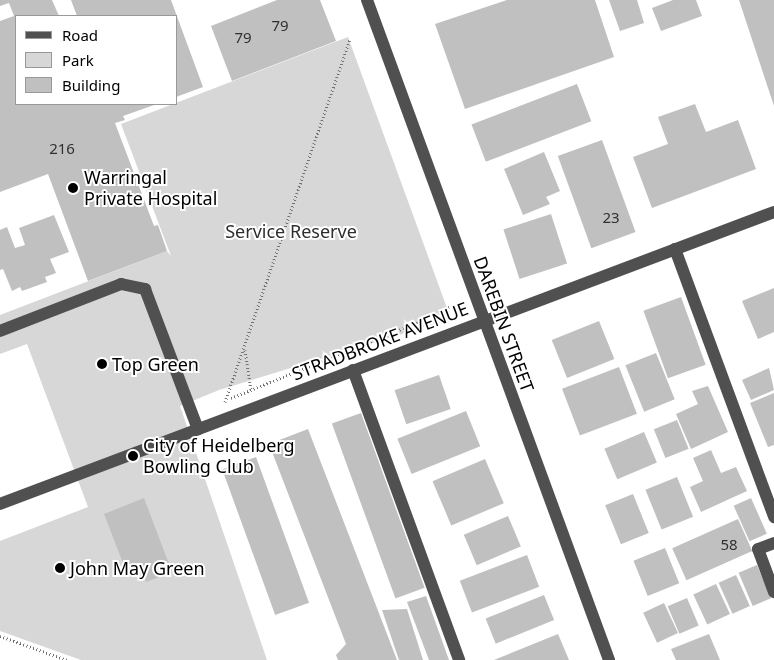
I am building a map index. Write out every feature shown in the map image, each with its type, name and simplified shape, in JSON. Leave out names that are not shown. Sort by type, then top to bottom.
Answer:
[{"type":"street","name":"DAREBIN STREET","points":[[367,0],[609,660]]},
{"type":"street","name":"STRADBROKE AVENUE","points":[[0,504],[774,212]]},
{"type":"street","points":[[675,249],[774,517]]},
{"type":"street","points":[[0,332],[121,284],[145,288],[198,429]]},
{"type":"street","points":[[353,370],[459,660]]},
{"type":"street","points":[[774,543],[758,549],[774,592]]},
{"type":"path","points":[[219,421],[350,40]]},
{"type":"path","points":[[226,400],[417,323],[449,307]]},
{"type":"path","points":[[244,347],[255,407]]},
{"type":"path","points":[[0,636],[67,660]]},
{"type":"green space","name":"Service Reserve","points":[[348,37],[451,319],[219,390],[180,406],[267,660],[81,660],[0,631],[0,541],[88,507],[27,344],[0,354],[0,315],[167,251],[171,256],[121,124],[171,105],[178,105],[178,102]]},
{"type":"building","points":[[0,0],[52,0],[59,15],[15,15],[15,105],[154,105],[123,116],[125,120],[115,123],[154,226],[158,225],[167,251],[88,281],[48,174],[0,192],[0,21],[14,16],[9,3],[0,6]]},
{"type":"building","points":[[71,0],[171,0],[177,15],[77,15]]},
{"type":"building","points":[[277,0],[320,0],[336,41],[232,81],[211,26]]},
{"type":"building","points":[[507,0],[595,0],[614,57],[465,109],[435,24]]},
{"type":"building","points":[[609,0],[637,0],[644,23],[620,31]]},
{"type":"building","points":[[673,0],[696,0],[702,16],[661,31],[652,8]]},
{"type":"building","points":[[739,0],[774,0],[774,106]]},
{"type":"building","points":[[178,19],[203,87],[178,96]]},
{"type":"building","points":[[577,84],[591,121],[486,162],[472,124]]},
{"type":"building","points":[[695,104],[706,132],[738,120],[756,169],[652,208],[633,157],[668,144],[658,117]]},
{"type":"building","points":[[602,140],[636,232],[591,248],[558,156]]},
{"type":"building","points":[[544,152],[560,191],[546,197],[550,204],[523,215],[504,169]]},
{"type":"building","points":[[551,214],[567,263],[520,279],[503,229]]},
{"type":"building","points":[[54,215],[69,252],[50,259],[56,273],[45,277],[47,282],[22,291],[20,287],[12,291],[3,269],[0,270],[0,230],[7,227],[15,248],[25,245],[19,228]]},
{"type":"building","points":[[774,288],[774,332],[758,339],[742,301]]},
{"type":"building","points":[[681,297],[706,365],[668,378],[643,311]]},
{"type":"building","points":[[599,321],[614,359],[567,378],[552,340]]},
{"type":"building","points":[[656,353],[675,399],[644,412],[625,365]]},
{"type":"building","points":[[619,367],[637,414],[580,436],[562,389]]},
{"type":"building","points":[[769,368],[774,390],[751,400],[742,380]]},
{"type":"building","points":[[439,375],[451,409],[406,424],[395,390]]},
{"type":"building","points":[[708,386],[728,432],[691,449],[676,414],[698,404],[692,391]]},
{"type":"building","points":[[774,393],[774,445],[768,447],[750,403]]},
{"type":"building","points":[[466,411],[480,446],[412,474],[397,439]]},
{"type":"building","points":[[361,413],[425,588],[395,598],[332,424]]},
{"type":"building","points":[[677,420],[689,449],[665,458],[654,429]]},
{"type":"building","points":[[308,429],[397,660],[338,660],[336,655],[346,644],[269,444]]},
{"type":"building","points":[[644,432],[657,462],[617,479],[604,449]]},
{"type":"building","points":[[711,450],[721,473],[736,467],[747,491],[701,512],[690,487],[703,481],[693,458]]},
{"type":"building","points":[[256,457],[309,603],[275,615],[222,469]]},
{"type":"building","points":[[485,459],[504,503],[451,525],[433,481]]},
{"type":"building","points":[[677,477],[693,517],[662,530],[645,490]]},
{"type":"building","points":[[633,494],[649,533],[621,544],[605,505]]},
{"type":"building","points":[[144,498],[172,572],[146,582],[143,570],[128,576],[104,514]]},
{"type":"building","points":[[751,498],[767,534],[750,541],[734,506]]},
{"type":"building","points":[[508,516],[521,546],[477,565],[464,535]]},
{"type":"building","points":[[738,519],[752,551],[686,580],[672,548]]},
{"type":"building","points":[[665,548],[679,583],[648,596],[633,561]]},
{"type":"building","points":[[527,555],[539,587],[472,613],[460,581]]},
{"type":"building","points":[[757,565],[771,598],[753,606],[739,573]]},
{"type":"building","points":[[736,575],[750,606],[732,614],[719,583]]},
{"type":"building","points":[[716,584],[730,614],[707,624],[693,595]]},
{"type":"building","points":[[544,595],[554,620],[496,644],[486,619]]},
{"type":"building","points":[[426,596],[449,660],[429,660],[407,602]]},
{"type":"building","points":[[687,598],[699,626],[679,634],[668,606]]},
{"type":"building","points":[[664,603],[678,633],[657,643],[643,613]]},
{"type":"building","points":[[407,609],[423,660],[399,660],[382,610]]},
{"type":"building","points":[[558,634],[569,660],[494,660]]},
{"type":"building","points":[[709,634],[720,660],[676,660],[671,649]]},
{"type":"place","name":"Warringal Private Hospital","points":[[73,188]]},
{"type":"place","name":"Top Green","points":[[102,364]]},
{"type":"place","name":"City of Heidelberg Bowling Club","points":[[133,456]]},
{"type":"place","name":"John May Green","points":[[60,568]]}]
